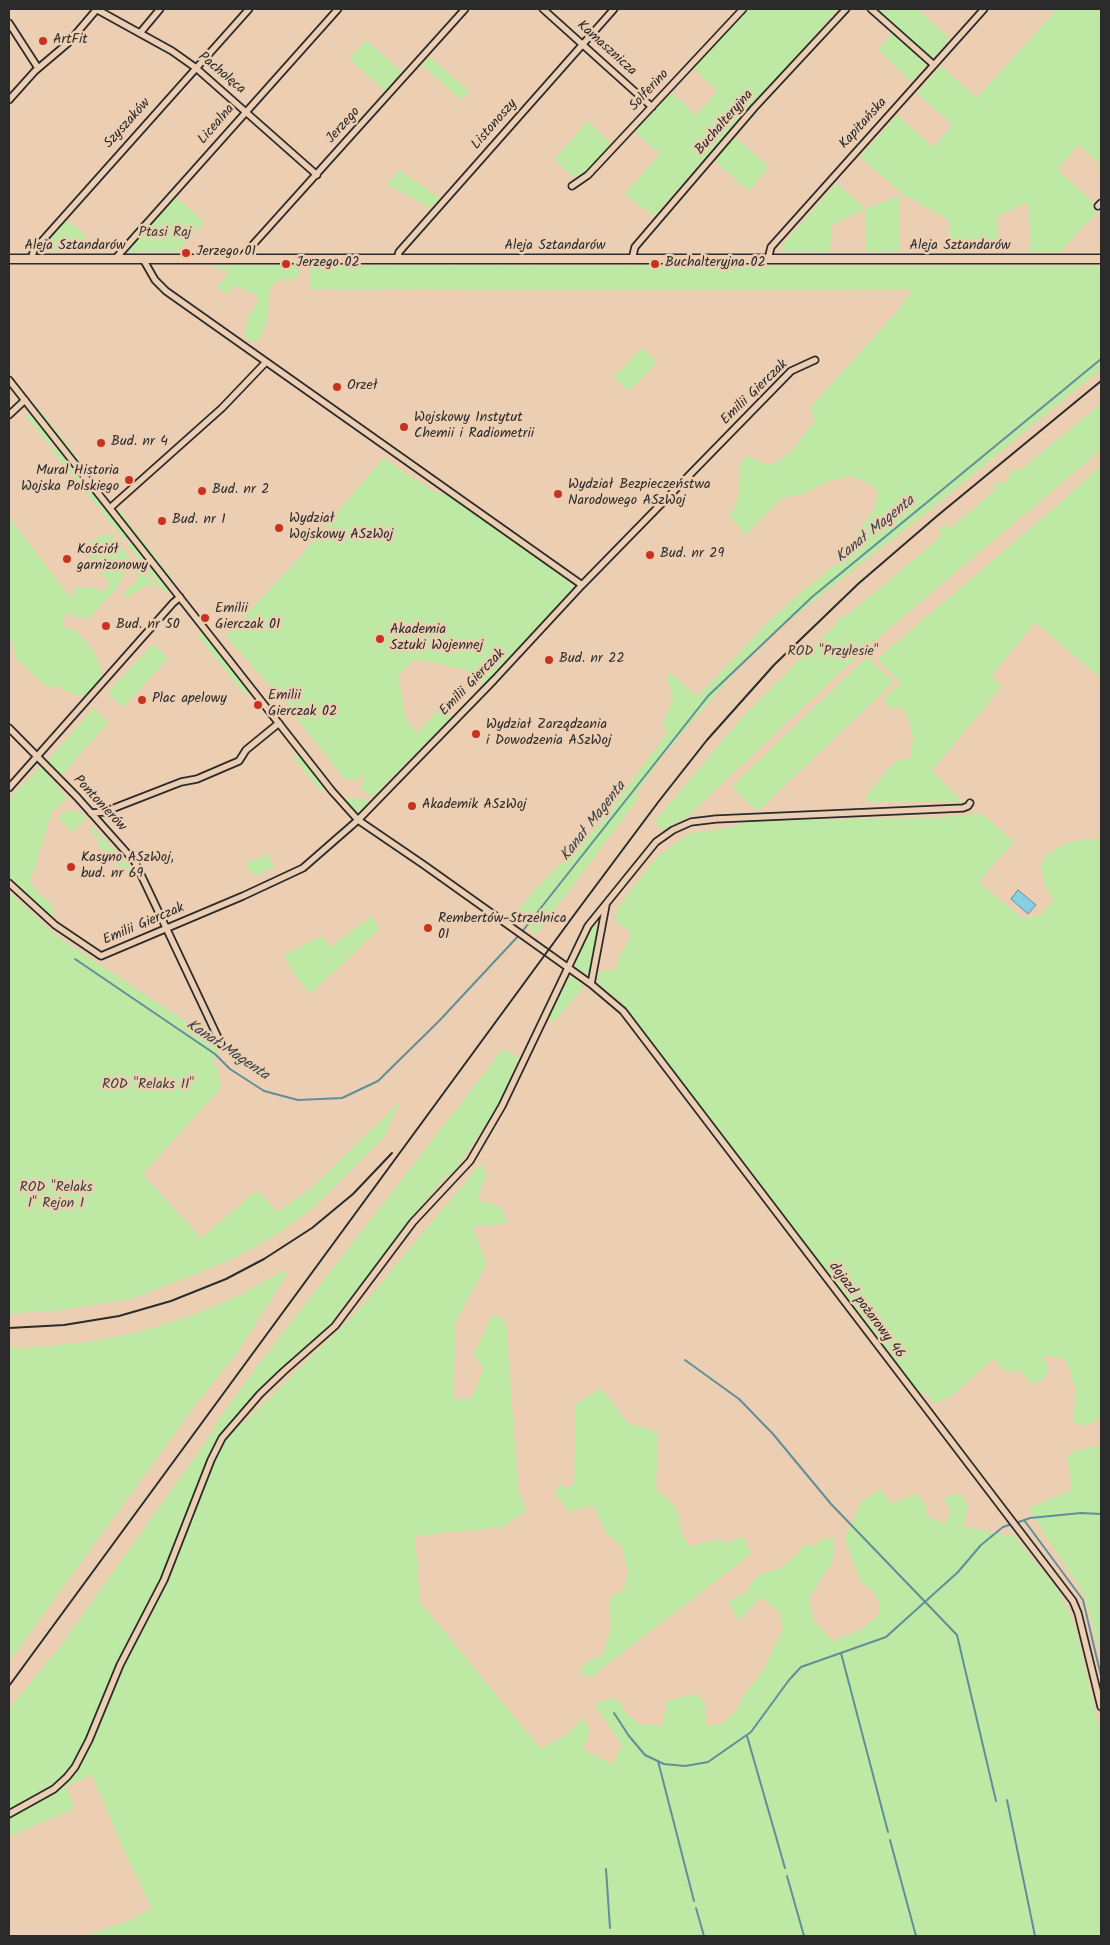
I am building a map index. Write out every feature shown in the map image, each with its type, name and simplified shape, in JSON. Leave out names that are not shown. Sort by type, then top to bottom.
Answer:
[{"type":"street","points":[[9,100],[38,68],[68,43],[97,9]]},
{"type":"street","name":"Pacholęca","points":[[97,9],[172,51],[196,68],[317,175]]},
{"type":"street","points":[[140,33],[160,9]]},
{"type":"street","name":"Szyszaków","points":[[31,259],[34,250],[249,9]]},
{"type":"street","name":"Licealna","points":[[115,259],[338,9]]},
{"type":"street","name":"Jerzego","points":[[240,259],[465,9]]},
{"type":"street","name":"Kamasznicza","points":[[543,9],[652,108]]},
{"type":"street","name":"Listonoszy","points":[[397,259],[399,252],[614,9]]},
{"type":"street","name":"Solferino","points":[[572,186],[588,175],[743,9]]},
{"type":"street","name":"Buchalteryjna","points":[[632,259],[635,247],[754,108],[846,9]]},
{"type":"street","points":[[871,9],[934,65]]},
{"type":"street","name":"Kapitańska","points":[[768,259],[771,247],[984,9]]},
{"type":"street","points":[[9,23],[38,68]]},
{"type":"street","name":"Aleja Sztandarów","points":[[9,259],[1101,259]]},
{"type":"street","points":[[143,259],[155,280],[166,291],[582,586]]},
{"type":"street","name":"Emilii Gierczak","points":[[9,883],[55,926],[101,956],[167,929],[303,868],[358,820],[489,686],[582,586],[792,372],[815,360]]},
{"type":"street","points":[[110,508],[222,408],[266,362]]},
{"type":"street","name":"dojazd pożarowy 46","points":[[9,380],[279,723],[358,820],[591,984],[623,1012],[1073,1601],[1078,1613],[1101,1707]]},
{"type":"street","points":[[9,415],[25,400]]},
{"type":"street","points":[[9,788],[180,597]]},
{"type":"street","points":[[91,813],[104,812],[181,782],[197,779],[239,761],[246,750],[279,723]]},
{"type":"street","name":"Pontonierów","points":[[9,728],[100,822],[135,862],[221,1044]]},
{"type":"street","points":[[9,1814],[54,1789],[75,1767],[89,1740],[120,1665],[164,1580],[211,1460],[222,1438],[260,1394],[335,1326],[413,1222],[470,1160],[486,1136],[502,1106],[588,926],[656,842],[672,830],[691,822],[716,819],[963,808],[970,803]]},
{"type":"street","points":[[100,822],[104,812]]},
{"type":"street","points":[[591,984],[607,902]]},
{"type":"green space","points":[[747,9],[838,9],[654,216],[624,194],[660,154],[635,132],[671,92],[696,115],[717,91],[693,68]]},
{"type":"green space","points":[[876,9],[917,9],[950,38],[932,59]]},
{"type":"green space","points":[[1057,9],[1101,9],[1101,165],[1079,145],[1057,169],[1100,209],[1060,252],[1030,252],[1028,202],[997,217],[998,251],[951,251],[949,220],[904,195],[860,157],[897,115],[933,147],[953,125],[917,93],[941,66],[977,98]]},
{"type":"green space","points":[[892,33],[927,64],[912,82],[878,50]]},
{"type":"green space","points":[[366,40],[402,72],[385,91],[349,59]]},
{"type":"green space","points":[[430,57],[469,91],[461,100],[422,65]]},
{"type":"green space","points":[[588,121],[612,144],[585,174],[578,174],[574,178],[554,159]]},
{"type":"green space","points":[[735,137],[769,167],[749,191],[714,160]]},
{"type":"green space","points":[[399,170],[440,198],[430,208],[387,184]]},
{"type":"green space","points":[[836,183],[866,209],[832,225],[830,251],[783,251],[781,247]]},
{"type":"green space","points":[[900,195],[900,251],[866,251],[866,209]]},
{"type":"green space","name":"Ptasi Raj","points":[[176,197],[204,222],[178,251],[128,251]]},
{"type":"green space","points":[[67,220],[87,237],[74,251],[42,251],[41,249]]},
{"type":"green space","points":[[214,265],[299,265],[299,275],[295,278],[275,283],[269,291],[268,315],[264,331],[256,343],[243,336],[246,330],[247,318],[259,300],[254,293],[235,286],[229,294],[216,288],[228,275],[228,269],[215,269]]},
{"type":"green space","points":[[309,265],[1101,266],[1101,369],[924,515],[778,629],[736,671],[663,756],[636,793],[638,799],[537,934],[512,916],[526,902],[524,901],[600,824],[667,733],[663,723],[673,698],[667,679],[670,672],[697,697],[764,626],[793,599],[851,552],[856,533],[873,512],[878,492],[872,485],[850,476],[829,481],[806,493],[781,498],[746,535],[730,517],[738,499],[740,463],[747,456],[770,465],[779,461],[793,449],[815,421],[810,408],[899,309],[912,290],[309,289]]},
{"type":"green space","points":[[642,348],[657,362],[629,391],[614,377]]},
{"type":"green space","name":"ROD \"Przylesie\"","points":[[1101,404],[1101,450],[866,648],[685,819],[663,830],[654,822],[746,713],[838,623],[836,621],[842,616],[844,618],[942,536],[938,531],[945,524],[950,529],[995,490],[993,487],[1000,481],[1003,484],[1010,478],[1008,475],[1016,468],[1019,471]]},
{"type":"green space","points":[[37,406],[84,466],[83,468],[35,408]]},
{"type":"green space","points":[[30,413],[53,442],[49,445],[26,416]]},
{"type":"green space","points":[[51,449],[59,449],[101,504],[97,507]]},
{"type":"green space","points":[[383,458],[438,494],[443,490],[572,582],[573,591],[483,685],[466,670],[426,661],[414,660],[398,676],[406,719],[417,733],[441,707],[452,717],[372,797],[360,787],[365,779],[361,776],[356,782],[350,777],[346,781],[281,698],[226,636],[299,558]]},
{"type":"green space","points":[[1101,466],[1101,678],[1035,622],[991,677],[1002,686],[932,771],[963,802],[869,802],[865,797],[897,760],[911,758],[913,738],[908,718],[902,707],[891,709],[883,699],[901,683],[877,659]]},
{"type":"green space","points":[[104,507],[126,536],[125,541],[100,510]]},
{"type":"green space","points":[[117,508],[176,583],[175,585],[123,519]]},
{"type":"green space","points":[[9,517],[70,597],[73,594],[73,589],[89,587],[104,591],[107,588],[109,582],[91,561],[87,551],[90,543],[101,535],[113,536],[129,557],[145,571],[158,589],[148,585],[125,599],[124,592],[136,582],[138,574],[133,570],[126,571],[116,589],[89,618],[78,618],[73,614],[66,613],[63,626],[78,632],[93,650],[101,667],[102,679],[87,697],[75,695],[58,687],[45,686],[15,657],[14,644],[9,639]]},
{"type":"green space","points":[[133,543],[169,589],[165,593],[127,544]]},
{"type":"green space","points":[[200,632],[204,633],[246,686],[247,694],[245,695],[198,636]]},
{"type":"green space","points":[[153,644],[168,658],[124,707],[107,693]]},
{"type":"green space","name":"ROD \"Przylesie\"","points":[[867,657],[894,682],[757,812],[732,786]]},
{"type":"green space","points":[[94,708],[108,723],[61,776],[47,761]]},
{"type":"green space","points":[[298,753],[328,790],[319,789],[294,758]]},
{"type":"green space","points":[[41,766],[68,799],[52,811],[34,870],[29,880],[38,893],[49,901],[55,912],[51,917],[9,878],[9,799]]},
{"type":"green space","points":[[343,798],[367,799],[369,804],[363,810],[355,812]]},
{"type":"green space","points":[[65,811],[79,811],[86,818],[72,832],[58,817]]},
{"type":"green space","points":[[978,813],[989,819],[1014,842],[978,882],[1023,918],[1040,915],[1054,901],[1046,888],[1043,878],[1041,866],[1046,856],[1064,844],[1078,840],[1101,840],[1101,1417],[1088,1425],[1073,1424],[1076,1390],[1066,1361],[1056,1357],[1044,1356],[1049,1370],[1042,1381],[1031,1383],[1019,1370],[1006,1372],[993,1359],[953,1395],[934,1404],[925,1392],[919,1395],[619,1000],[600,986],[598,980],[598,974],[601,972],[617,970],[619,963],[617,961],[631,935],[614,919],[620,904],[655,859],[689,833],[733,827],[747,821],[944,817]]},
{"type":"green space","points":[[93,827],[131,870],[124,873],[96,843],[100,840],[89,830]]},
{"type":"green space","points":[[268,854],[274,868],[256,875],[249,871],[246,863]]},
{"type":"green space","points":[[9,892],[57,936],[211,1038],[218,1052],[212,1062],[217,1066],[221,1088],[143,1174],[201,1238],[257,1190],[277,1212],[309,1190],[401,1101],[384,1137],[312,1209],[274,1236],[235,1258],[132,1299],[60,1310],[9,1314]]},
{"type":"green space","points":[[372,916],[379,929],[311,994],[295,975],[284,955],[322,936],[330,947]]},
{"type":"green space","points":[[592,927],[597,927],[598,931],[592,967],[588,972],[581,973],[575,969],[575,961]]},
{"type":"green space","points":[[575,977],[581,982],[580,992],[555,1021],[550,1021],[548,1015],[565,981]]},
{"type":"green space","points":[[503,1049],[519,1058],[500,1103],[452,1175],[445,1176],[325,1330],[257,1394],[231,1423],[238,1428],[356,1313],[480,1164],[487,1173],[477,1200],[502,1207],[507,1224],[472,1226],[487,1264],[456,1321],[453,1399],[472,1398],[483,1368],[473,1356],[493,1313],[506,1322],[518,1489],[526,1511],[503,1527],[415,1536],[420,1602],[540,1748],[565,1736],[584,1718],[590,1730],[583,1750],[613,1764],[622,1745],[594,1704],[615,1697],[628,1715],[640,1724],[662,1726],[667,1701],[692,1694],[704,1700],[707,1726],[722,1724],[736,1711],[743,1696],[761,1674],[783,1629],[779,1612],[761,1597],[738,1621],[728,1601],[748,1591],[751,1582],[759,1575],[781,1568],[805,1544],[815,1546],[822,1539],[834,1537],[834,1559],[809,1598],[813,1620],[833,1641],[860,1630],[880,1614],[880,1603],[872,1590],[860,1581],[845,1539],[861,1501],[881,1489],[891,1503],[917,1494],[925,1503],[926,1515],[944,1524],[951,1514],[944,1498],[960,1493],[968,1506],[964,1527],[1014,1536],[1059,1591],[1075,1626],[1101,1736],[1101,1936],[85,1936],[131,1920],[152,1908],[126,1855],[92,1775],[66,1786],[75,1808],[9,1837],[9,1709],[62,1644],[205,1443],[222,1414],[271,1348]]},
{"type":"green space","points":[[284,1270],[287,1274],[235,1356],[196,1404],[9,1662],[9,1347],[36,1347],[88,1342],[143,1331],[193,1315],[242,1294]]},
{"type":"green space","points":[[602,1388],[627,1422],[658,1432],[656,1488],[677,1509],[682,1535],[690,1547],[714,1540],[728,1543],[743,1536],[751,1554],[591,1677],[580,1673],[585,1662],[603,1655],[612,1622],[609,1614],[609,1598],[623,1591],[628,1573],[622,1546],[606,1533],[593,1506],[569,1511],[554,1493],[560,1484],[566,1488],[574,1485],[576,1404]]},
{"type":"green space","points":[[1101,1445],[1101,1657],[1085,1596],[1028,1508],[1072,1490],[1067,1456],[1073,1452]]},
{"type":"water","points":[[1018,890],[1036,905],[1028,914],[1011,899]]},
{"type":"waterway","name":"Kanał Magenta","points":[[75,959],[215,1054],[230,1069],[264,1091],[298,1100],[342,1098],[378,1081],[439,1021],[521,933],[708,696],[812,597],[1101,359]]},
{"type":"waterway","points":[[685,1360],[739,1399],[773,1434],[831,1504],[957,1635],[996,1801]]},
{"type":"waterway","points":[[1016,1523],[1030,1518],[1081,1513],[1101,1514]]},
{"type":"waterway","points":[[1024,1520],[1083,1600],[1101,1676]]},
{"type":"waterway","points":[[614,1713],[629,1736],[645,1755],[664,1764],[685,1766],[708,1762],[751,1732],[789,1680],[801,1667],[886,1637],[958,1572],[981,1545],[1003,1527],[1012,1524]]},
{"type":"waterway","points":[[841,1653],[888,1832]]},
{"type":"waterway","points":[[747,1736],[785,1868]]},
{"type":"waterway","points":[[658,1761],[694,1901]]},
{"type":"waterway","points":[[1007,1800],[1035,1936]]},
{"type":"waterway","points":[[890,1840],[916,1936]]},
{"type":"waterway","points":[[606,1869],[610,1928]]},
{"type":"waterway","points":[[787,1876],[804,1936]]},
{"type":"waterway","points":[[696,1908],[704,1936]]},
{"type":"railway","points":[[9,1686],[577,911],[707,740],[774,665],[858,584],[937,516],[1101,381]]},
{"type":"railway","points":[[9,1328],[64,1325],[119,1316],[171,1301],[226,1279],[264,1259],[312,1228],[353,1194],[392,1153]]},
{"type":"place","name":"ArtFit","points":[[43,41]]},
{"type":"place","name":"Jerzego 01","points":[[186,253]]},
{"type":"place","name":"Jerzego 02","points":[[286,264]]},
{"type":"place","name":"Buchalteryjna 02","points":[[655,264]]},
{"type":"place","name":"Orzeł","points":[[337,387]]},
{"type":"place","name":"Wojskowy Instytut Chemii i Radiometrii","points":[[404,427]]},
{"type":"place","name":"Bud. nr 4","points":[[101,443]]},
{"type":"place","name":"Mural Historia Wojska Polskiego","points":[[129,480]]},
{"type":"place","name":"Bud. nr 2","points":[[202,491]]},
{"type":"place","name":"Wydział Bezpieczeństwa Narodowego ASzWoj","points":[[558,494]]},
{"type":"place","name":"Bud. nr 1","points":[[162,521]]},
{"type":"place","name":"Wydział Wojskowy ASzWoj","points":[[279,528]]},
{"type":"place","name":"Bud. nr 29","points":[[650,555]]},
{"type":"place","name":"Kościół garnizonowy","points":[[67,559]]},
{"type":"place","name":"Emilii Gierczak 01","points":[[205,618]]},
{"type":"place","name":"Bud. nr 50","points":[[106,626]]},
{"type":"place","name":"Akademia Sztuki Wojennej","points":[[380,639]]},
{"type":"place","name":"Bud. nr 22","points":[[549,660]]},
{"type":"place","name":"Plac apelowy","points":[[142,700]]},
{"type":"place","name":"Emilii Gierczak 02","points":[[258,705]]},
{"type":"place","name":"Wydział Zarządzania i Dowodzenia ASzWoj","points":[[476,734]]},
{"type":"place","name":"Akademik ASzWoj","points":[[412,806]]},
{"type":"place","name":"Kasyno ASzWoj, bud. nr 69","points":[[71,867]]},
{"type":"place","name":"Rembertów-Strzelnica 01","points":[[428,928]]},
{"type":"park label","name":"ROD \"Relaks II\"","points":[[148,1086]]},
{"type":"park label","name":"ROD \"Relaks I\" Rejon 1","points":[[56,1198]]}]
